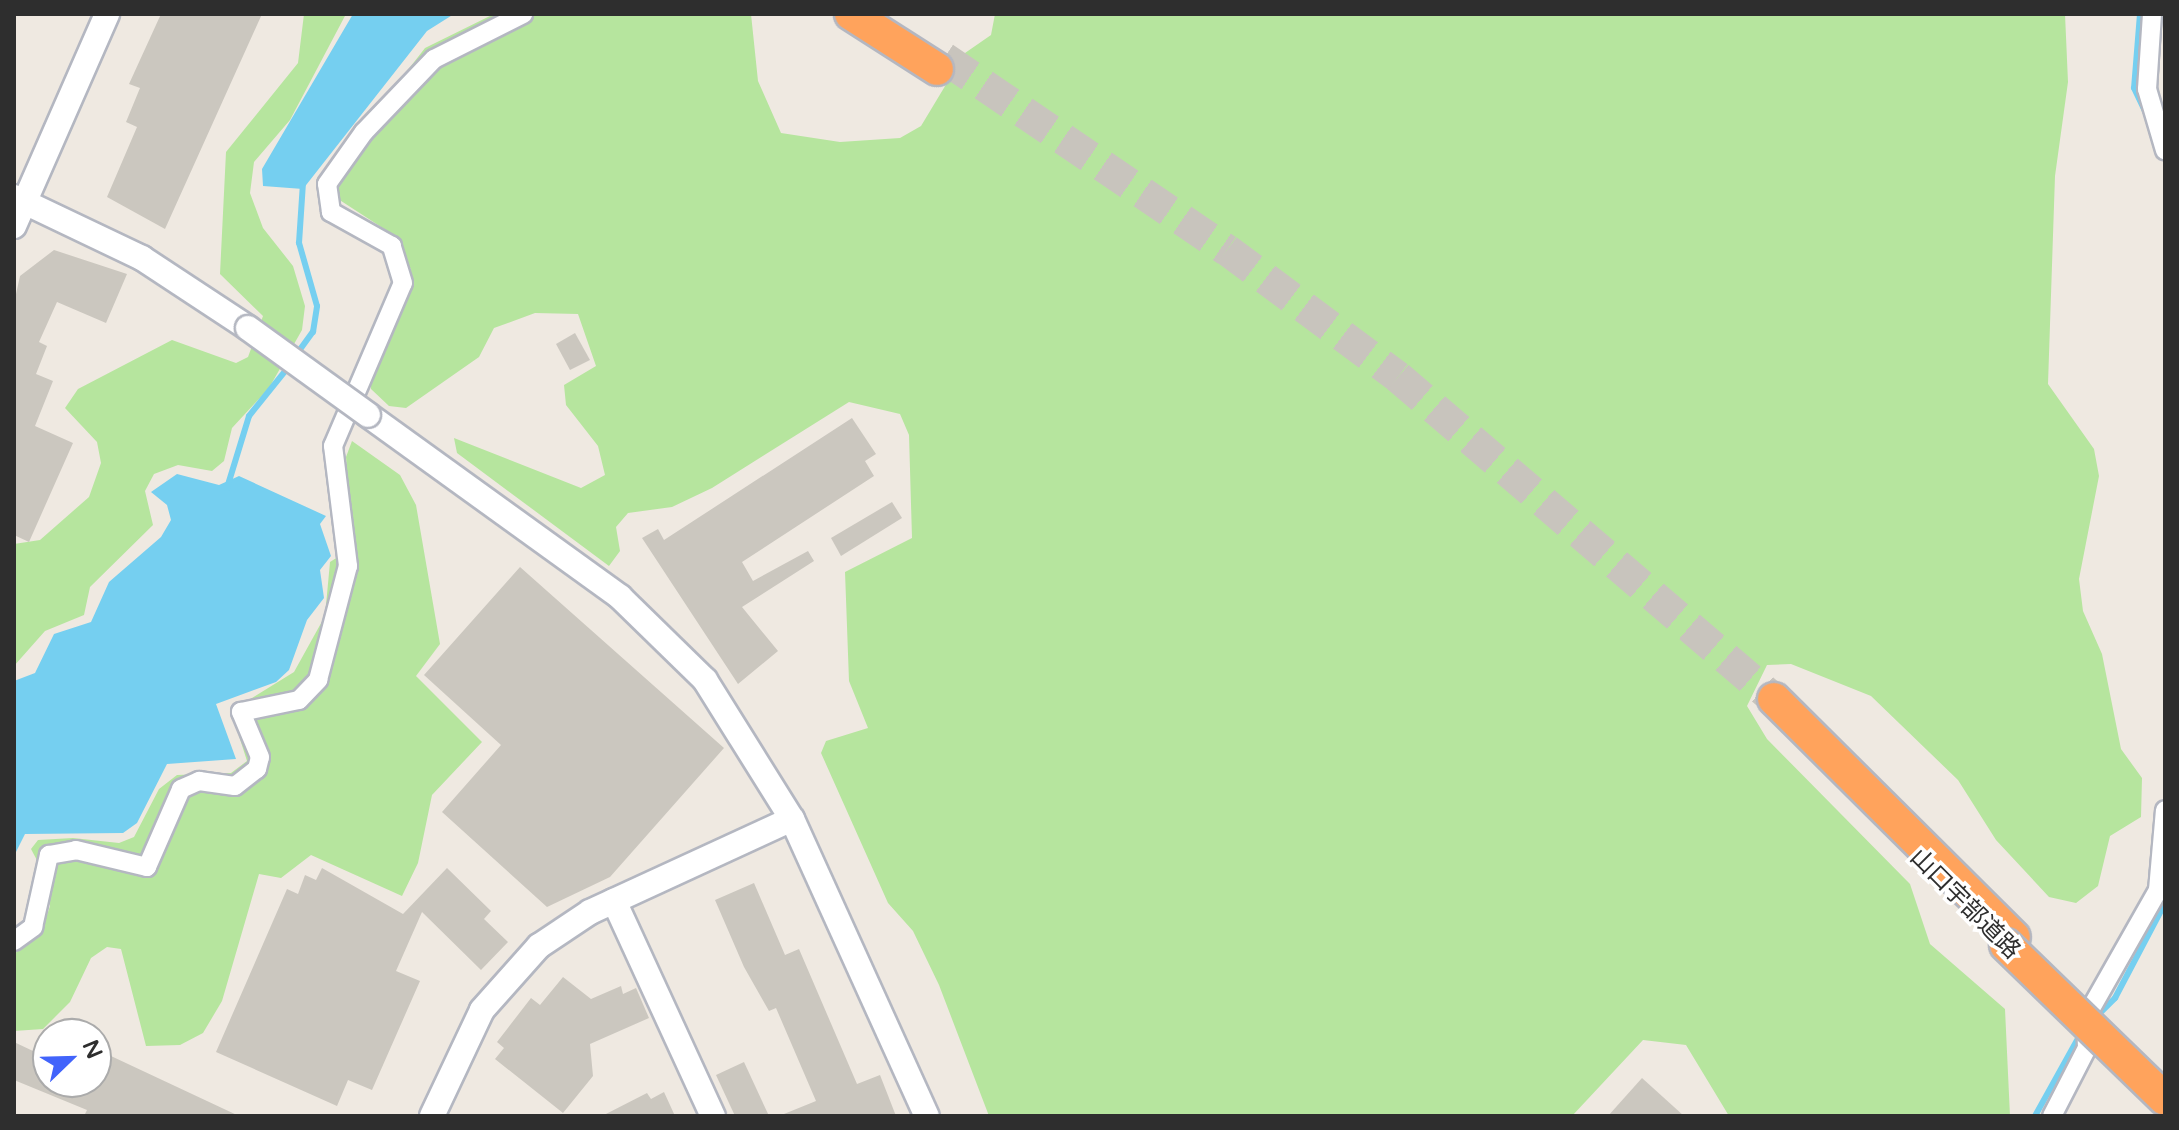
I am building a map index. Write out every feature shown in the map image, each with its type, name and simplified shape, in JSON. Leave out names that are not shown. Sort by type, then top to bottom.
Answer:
[{"type":"highway","points":[[851,14],[940,64],[877,14]]},
{"type":"highway","name":"山口宇部道路","points":[[1770,703],[2165,1099]]},
{"type":"highway","name":"山口宇部道路","points":[[2010,941],[2165,1085]]},
{"type":"street","points":[[14,226],[19,200],[107,14]]},
{"type":"street","points":[[14,941],[33,927],[49,855],[76,850],[147,867],[181,789],[199,781],[249,781],[260,757],[241,712],[299,700],[318,680],[348,566],[333,446],[403,283],[392,246],[331,212],[327,184],[364,132],[434,59],[523,14]]},
{"type":"street","points":[[2152,14],[2147,89],[2165,150]]},
{"type":"street","points":[[19,200],[142,258],[248,328],[620,597],[668,641],[734,719],[792,819],[927,1116]]},
{"type":"street","points":[[2052,1116],[2087,1048],[2086,1017],[2158,890],[2165,810]]},
{"type":"street","points":[[432,1116],[460,1051],[503,984],[561,930],[614,901],[792,819]]},
{"type":"street","points":[[614,901],[713,1116]]},
{"type":"green space","points":[[304,14],[346,14],[290,120],[254,162],[250,193],[263,228],[293,266],[305,306],[302,330],[269,388],[232,428],[224,461],[212,471],[178,465],[154,474],[145,491],[153,525],[90,587],[84,615],[45,631],[14,666],[14,544],[40,540],[89,497],[101,463],[97,442],[65,408],[78,389],[172,340],[236,363],[248,357],[263,316],[220,274],[226,152],[298,63]]},
{"type":"green space","points":[[494,14],[751,14],[758,81],[781,133],[840,142],[900,138],[921,126],[965,53],[991,35],[995,14],[2065,14],[2068,82],[2055,176],[2048,384],[2094,449],[2099,476],[2079,579],[2083,611],[2102,654],[2121,749],[2142,778],[2141,817],[2110,836],[2098,886],[2076,903],[2049,897],[1996,840],[1958,780],[1871,696],[1791,664],[1767,665],[1747,706],[1767,739],[1910,884],[1930,944],[2005,1009],[2010,1116],[1729,1116],[1686,1045],[1643,1040],[1572,1116],[989,1116],[939,985],[913,931],[888,903],[821,753],[826,741],[868,728],[849,681],[845,572],[912,538],[909,435],[900,414],[849,402],[712,488],[672,507],[628,513],[616,527],[620,551],[609,566],[457,453],[454,438],[581,488],[605,475],[598,446],[566,405],[564,385],[596,366],[578,314],[535,313],[494,328],[479,357],[406,408],[389,406],[371,389],[371,370],[411,270],[395,236],[335,197],[326,175],[425,48]]},
{"type":"green space","points":[[352,441],[400,475],[416,505],[440,644],[416,676],[482,742],[432,795],[418,863],[402,896],[311,855],[281,878],[259,874],[222,1001],[203,1033],[180,1045],[146,1046],[121,949],[107,947],[91,958],[70,1002],[54,1018],[32,1018],[32,1030],[14,1031],[14,954],[41,933],[50,906],[48,881],[31,849],[38,840],[73,838],[119,843],[134,837],[159,789],[177,775],[231,773],[247,761],[231,711],[294,672],[325,616],[330,562],[352,548],[346,457]]},
{"type":"water","points":[[353,14],[454,14],[427,31],[303,189],[263,186],[262,169]]},
{"type":"water","points":[[177,474],[219,485],[239,476],[326,516],[320,524],[331,556],[320,570],[324,598],[307,620],[289,670],[276,682],[216,704],[236,759],[167,764],[137,823],[123,833],[25,834],[14,856],[14,681],[35,673],[54,634],[91,622],[109,582],[161,537],[171,520],[167,505],[151,492]]},
{"type":"building","points":[[161,14],[262,14],[165,229],[107,197],[137,127],[126,122],[140,88],[129,84]]},
{"type":"building","points":[[54,250],[127,274],[106,323],[57,302],[39,342],[47,346],[36,374],[53,381],[35,426],[73,443],[29,542],[14,535],[14,303],[20,276]]},
{"type":"building","points":[[575,333],[590,360],[570,370],[556,344]]},
{"type":"building","points":[[852,418],[876,454],[865,461],[874,476],[742,562],[753,581],[808,551],[814,561],[742,607],[778,651],[738,684],[642,538],[658,529],[664,540]]},
{"type":"building","points":[[892,502],[902,518],[841,556],[831,538]]},
{"type":"building","points":[[520,567],[724,748],[610,877],[547,907],[442,812],[501,745],[424,675]]},
{"type":"building","points":[[322,868],[403,914],[447,868],[491,911],[484,919],[508,942],[481,970],[422,912],[396,971],[420,981],[372,1090],[348,1080],[337,1106],[216,1052],[287,889],[298,894],[305,875],[316,880]]},
{"type":"building","points":[[754,883],[785,955],[799,949],[857,1084],[880,1075],[896,1116],[779,1116],[816,1101],[776,1008],[769,1011],[744,967],[715,900]]},
{"type":"building","points":[[563,977],[591,999],[621,986],[623,994],[636,988],[649,1018],[590,1044],[593,1076],[563,1113],[495,1059],[504,1048],[497,1042],[531,998],[540,1005]]},
{"type":"building","points":[[14,1042],[32,1051],[32,1087],[14,1080]]},
{"type":"building","points":[[112,1056],[239,1116],[84,1116],[87,1110],[58,1098],[112,1098]]},
{"type":"building","points":[[744,1062],[769,1116],[735,1116],[716,1075]]},
{"type":"building","points":[[1642,1078],[1684,1116],[1608,1116]]},
{"type":"building","points":[[664,1092],[675,1116],[602,1116],[647,1093],[651,1099]]},
{"type":"waterway","points":[[2140,14],[2134,88],[2153,128]]},
{"type":"waterway","points":[[296,355],[313,332],[317,306],[299,243],[303,183]]},
{"type":"waterway","points":[[227,488],[249,416],[290,365]]},
{"type":"waterway","points":[[2094,1019],[2115,998],[2165,903]]},
{"type":"waterway","points":[[2035,1116],[2081,1033]]},
{"type":"tunnel","points":[[944,58],[1227,250],[1398,377],[1774,699]]}]
